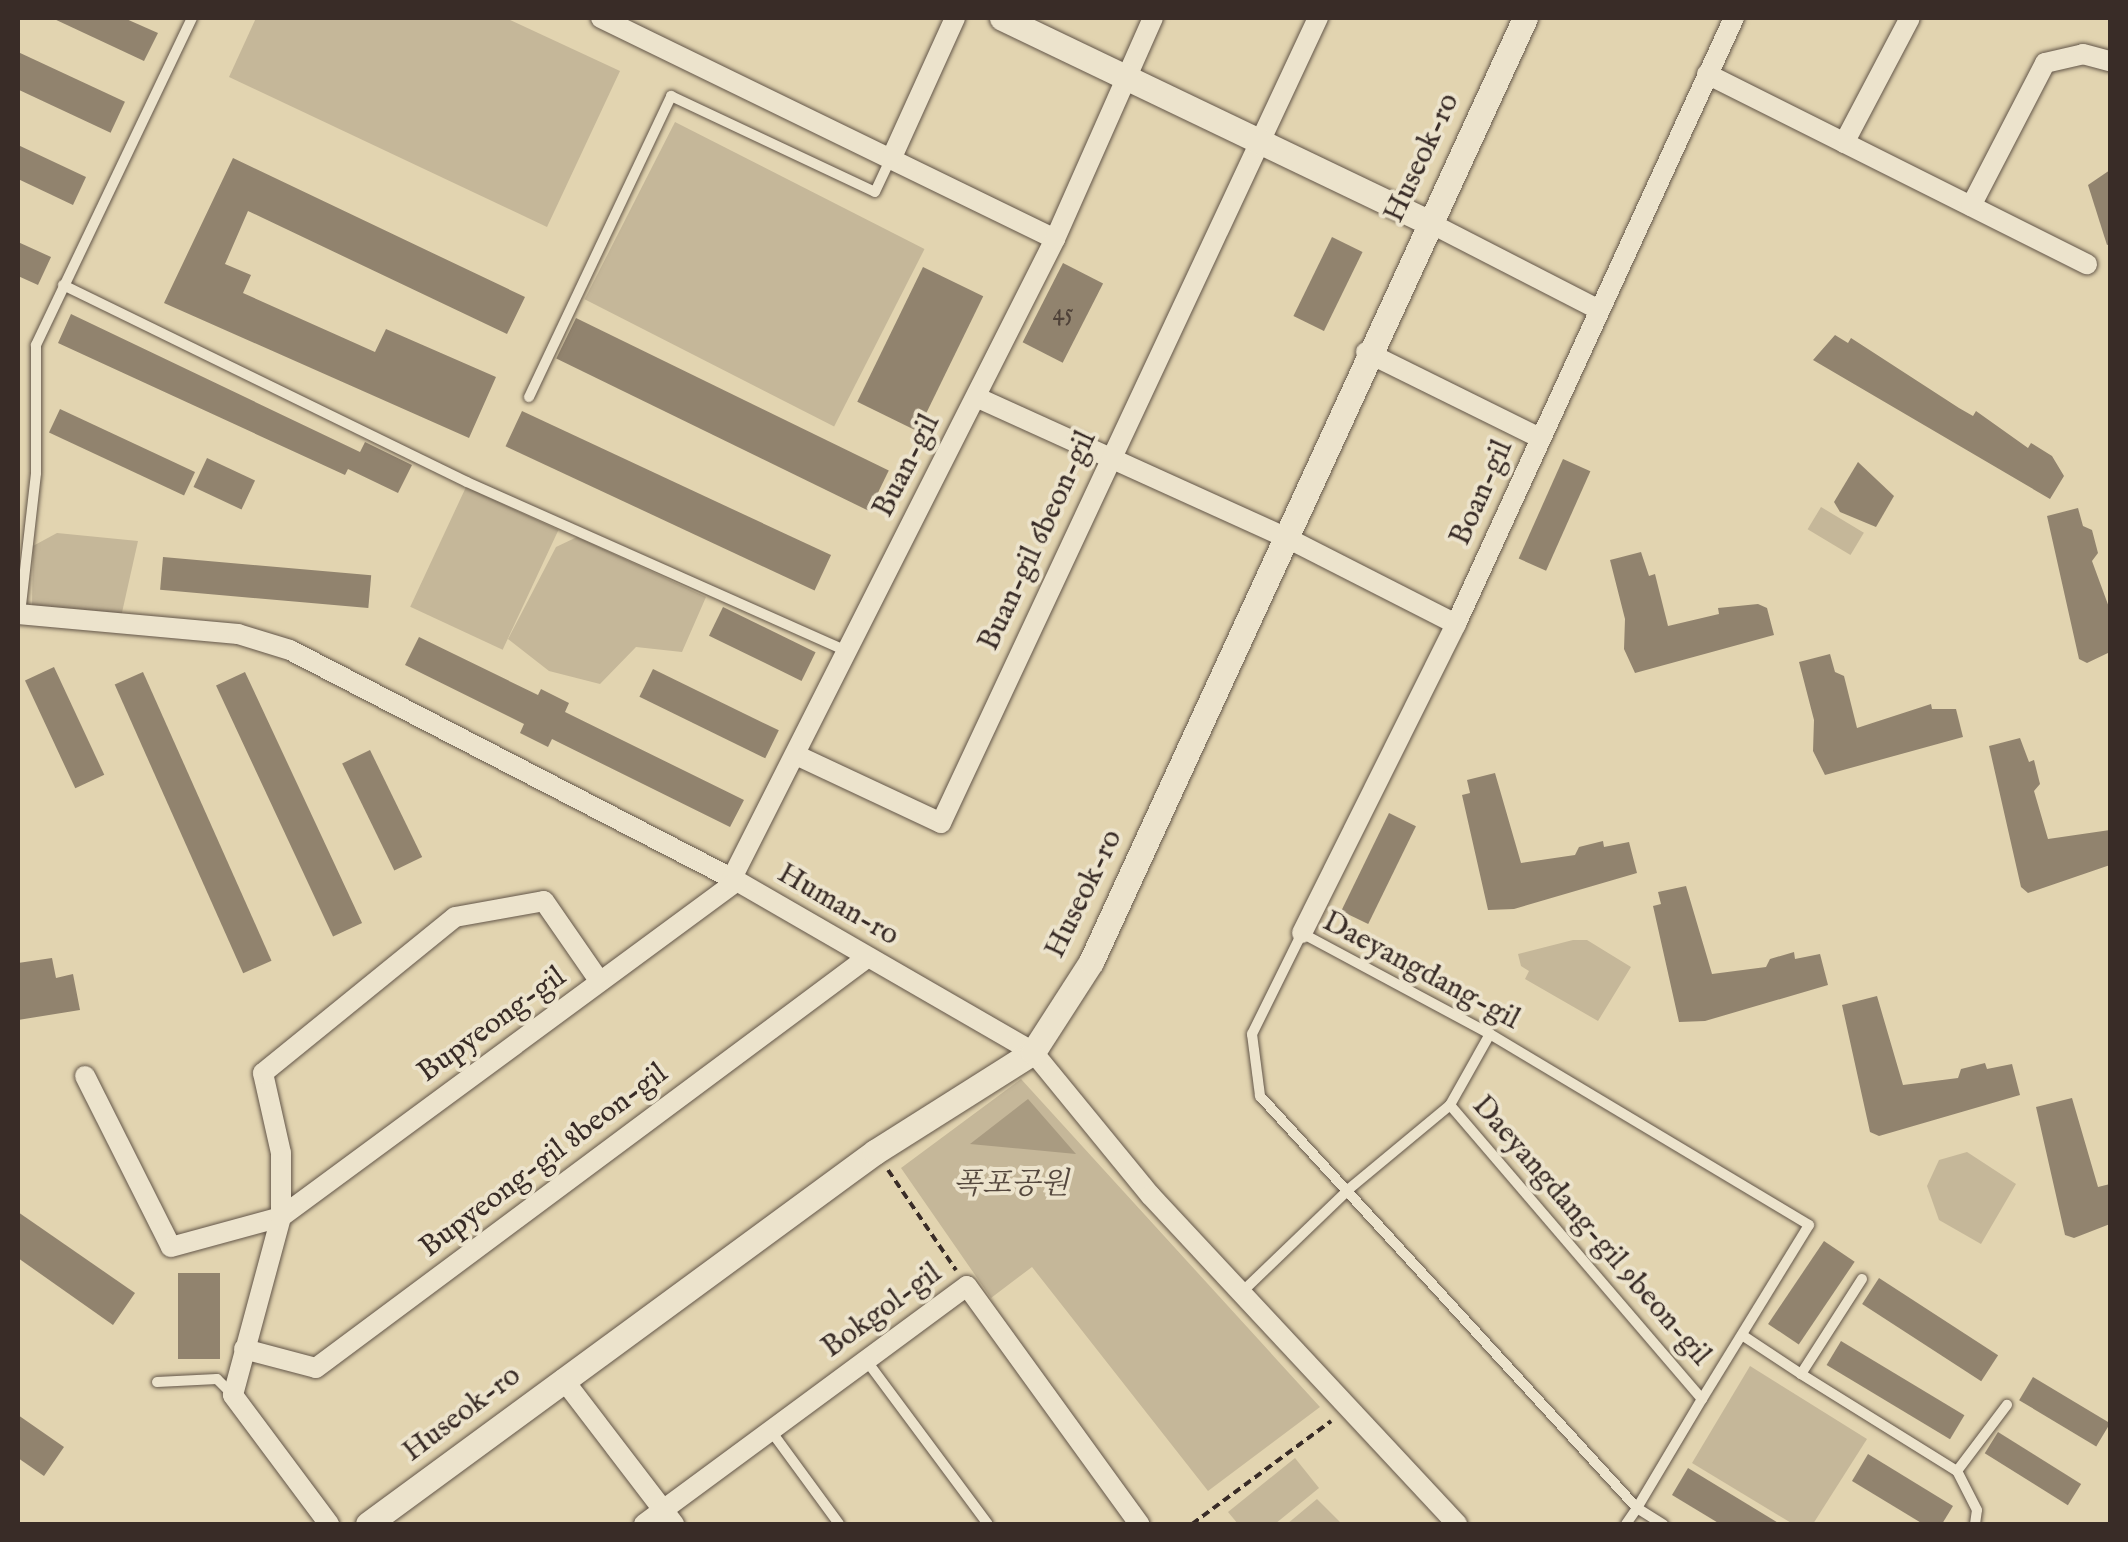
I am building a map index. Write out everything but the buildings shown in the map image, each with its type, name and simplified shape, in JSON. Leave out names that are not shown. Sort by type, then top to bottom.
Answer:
[{"type":"street","points":[[601,18],[1055,240]]},
{"type":"street","points":[[892,157],[955,18]]},
{"type":"street","points":[[1002,18],[1428,222],[1597,309]]},
{"type":"street","name":"Buan-gil","points":[[735,880],[1055,240],[1153,18]]},
{"type":"street","name":"Buan-gil 6beon-gil","points":[[796,755],[941,822],[1108,458],[1318,18]]},
{"type":"street","name":"Huseok-ro","points":[[368,1524],[875,1152],[1034,1052],[1091,962],[1366,352],[1525,18]]},
{"type":"street","name":"Boan-gil","points":[[1302,933],[1456,624],[1597,309],[1734,18]]},
{"type":"street","points":[[1844,142],[1910,18]]},
{"type":"street","points":[[1971,206],[2045,63],[2083,54],[2110,61]]},
{"type":"street","points":[[1707,74],[2087,264]]},
{"type":"street","points":[[1366,352],[1540,438]]},
{"type":"street","points":[[976,397],[1285,537],[1456,624]]},
{"type":"street","name":"Human-ro","points":[[19,614],[238,634],[290,650],[735,880],[1034,1052],[1086,1123],[1456,1524]]},
{"type":"street","name":"Bupyeong-gil","points":[[85,1076],[171,1247],[281,1216],[735,880]]},
{"type":"street","points":[[329,1524],[233,1395],[281,1216],[281,1153],[263,1073],[444,922],[544,900],[600,982]]},
{"type":"street","name":"Bupyeong-gil 8beon-gil","points":[[244,1348],[316,1368],[868,957]]},
{"type":"street","name":"Bokgol-gil","points":[[644,1524],[669,1517],[771,1431],[968,1286],[1139,1524]]},
{"type":"street","points":[[563,1380],[669,1517]]},
{"type":"lane","points":[[19,614],[36,473],[36,345],[192,18]]},
{"type":"lane","points":[[530,397],[671,96],[875,192],[892,157]]},
{"type":"lane","points":[[63,285],[467,482],[846,652]]},
{"type":"lane","name":"Daeyangdang-gil","points":[[1626,1524],[1636,1508],[1702,1399],[1809,1225],[1490,1034],[1302,933],[1252,1034],[1260,1096],[1349,1189],[1636,1508]]},
{"type":"lane","points":[[1450,1105],[1490,1034]]},
{"type":"lane","name":"Daeyangdang-gil 9beon-gil","points":[[1240,1294],[1349,1189],[1450,1105],[1702,1399]]},
{"type":"lane","points":[[1801,1374],[1862,1279]]},
{"type":"lane","points":[[1742,1335],[1958,1471],[1977,1510],[1975,1524]]},
{"type":"lane","points":[[865,1360],[988,1524]]},
{"type":"lane","points":[[157,1382],[217,1379],[233,1395]]},
{"type":"lane","points":[[1958,1471],[2007,1405]]},
{"type":"lane","points":[[771,1431],[839,1524]]},
{"type":"lane","points":[[1636,1508],[1663,1524]]},
{"type":"path","points":[[875,1152],[968,1286]]},
{"type":"path","points":[[1192,1524],[1347,1409]]},
{"type":"green space","points":[[256,18],[506,18],[620,71],[547,227],[229,77]]},
{"type":"green space","points":[[675,122],[924,249],[834,426],[585,299]]},
{"type":"green space","points":[[466,487],[558,530],[503,650],[410,607]]},
{"type":"green space","points":[[1821,507],[1864,533],[1850,555],[1808,529]]},
{"type":"green space","points":[[57,533],[138,541],[121,617],[32,607],[33,546]]},
{"type":"green space","points":[[577,537],[706,597],[682,652],[636,647],[600,684],[549,671],[508,639],[556,547]]},
{"type":"green space","points":[[1587,940],[1631,967],[1598,1021],[1525,979],[1529,971],[1521,966],[1518,954]]},
{"type":"green space","name":"폭포공원","points":[[1021,1079],[1320,1407],[1208,1491],[1032,1267],[991,1298],[901,1168]]},
{"type":"green space","points":[[1967,1152],[2016,1184],[1981,1244],[1939,1220],[1927,1186],[1939,1160]]},
{"type":"green space","points":[[1750,1366],[1867,1439],[1813,1524],[1793,1524],[1692,1463]]},
{"type":"green space","points":[[1295,1458],[1319,1488],[1275,1524],[1238,1524],[1228,1512]]},
{"type":"green space","points":[[1317,1499],[1342,1524],[1287,1524]]},
{"type":"shaded area","points":[[1028,1099],[1076,1154],[970,1144]]}]
